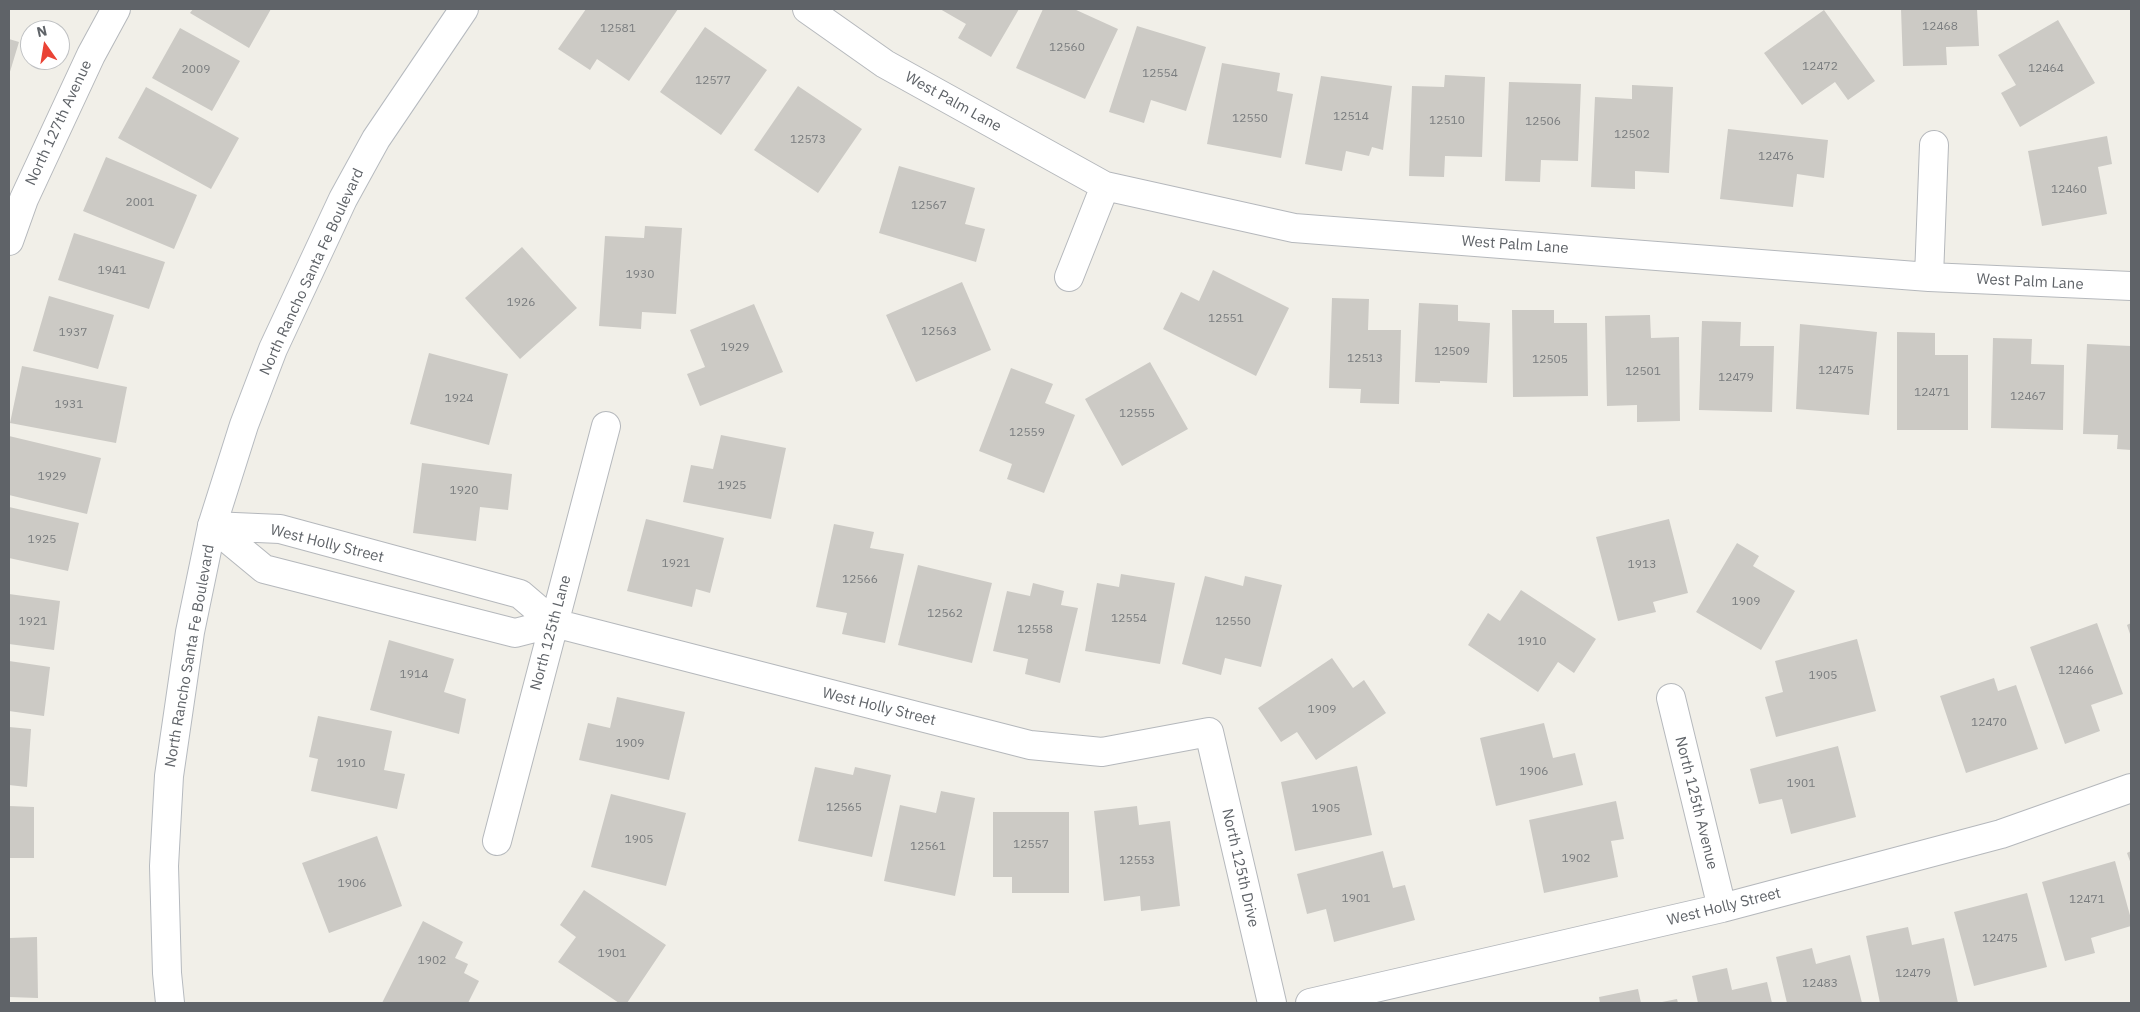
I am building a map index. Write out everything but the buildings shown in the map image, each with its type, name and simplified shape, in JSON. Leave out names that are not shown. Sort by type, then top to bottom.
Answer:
[{"type":"street","name":"North 127th Avenue","points":[[9,241],[16,197],[116,9]]},
{"type":"street","name":"North Rancho Santa Fe Boulevard","points":[[170,1003],[167,973],[164,866],[169,776],[190,632],[212,526],[244,425],[273,349],[343,200],[376,139],[464,9]]},
{"type":"street","name":"West Palm Lane","points":[[807,9],[885,64],[1105,186],[1294,228],[1928,277],[2131,286]]},
{"type":"street","points":[[1928,277],[1934,146]]},
{"type":"street","points":[[1069,277],[1105,186]]},
{"type":"street","name":"North 125th Lane","points":[[497,841],[606,426]]},
{"type":"street","name":"West Holly Street","points":[[212,526],[264,569],[515,633],[554,623]]},
{"type":"street","name":"West Holly Street","points":[[212,526],[280,529],[520,594],[554,623],[1030,745],[1102,752],[1208,732]]},
{"type":"street","name":"North 125th Avenue","points":[[1671,698],[1722,908]]},
{"type":"street","name":"North 125th Drive","points":[[1208,732],[1272,1003]]},
{"type":"street","name":"West Holly Street","points":[[1310,1003],[1722,908],[2001,834],[2131,788]]}]
